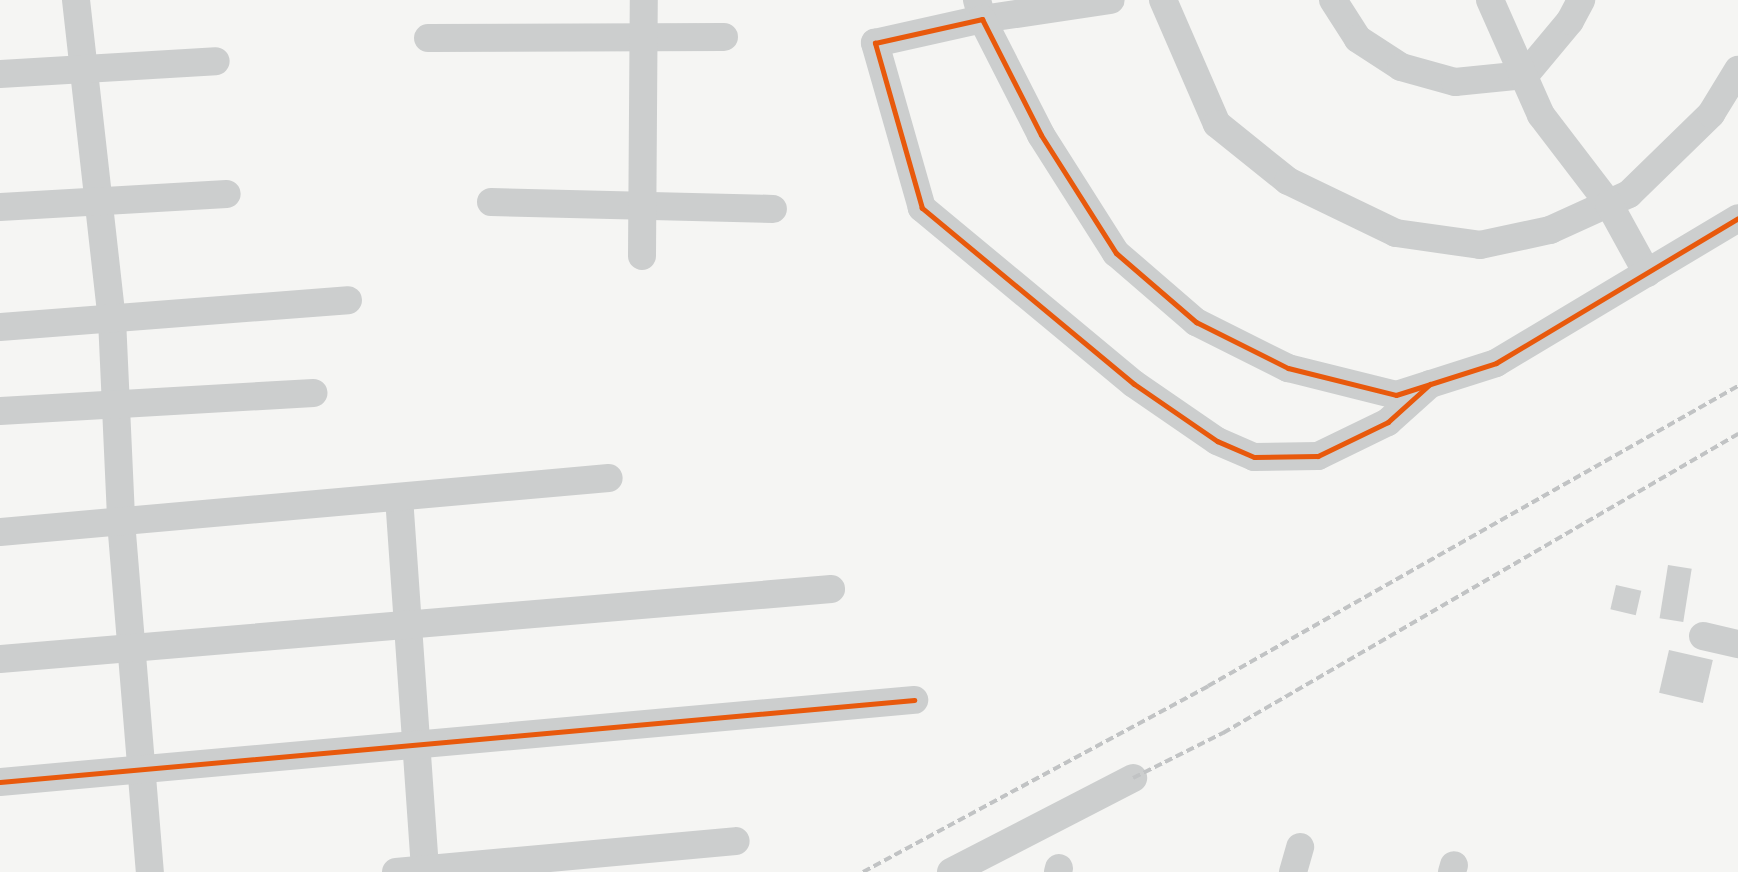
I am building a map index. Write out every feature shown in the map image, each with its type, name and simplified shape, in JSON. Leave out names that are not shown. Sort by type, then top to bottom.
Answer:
[{"type":"street","points":[[76,0],[82,68],[112,319],[121,521],[150,872]]},
{"type":"street","points":[[642,256],[644,0]]},
{"type":"street","points":[[1111,0],[979,10],[875,43],[922,208],[1134,384],[1217,441],[1254,457],[1318,456],[1388,422],[1430,384]]},
{"type":"street","points":[[1163,0],[1217,124],[1288,181],[1396,233],[1480,245],[1550,230],[1629,194],[1711,114],[1738,70]]},
{"type":"street","points":[[1333,0],[1358,39],[1401,67],[1455,82],[1525,75],[1570,21],[1581,0]]},
{"type":"street","points":[[1490,0],[1525,75],[1541,115],[1609,204],[1647,273]]},
{"type":"street","points":[[979,10],[1041,135],[1116,253],[1196,322],[1288,368],[1396,395],[1496,363],[1738,218]]},
{"type":"street","points":[[428,38],[724,37]]},
{"type":"street","points":[[0,74],[216,61]]},
{"type":"street","points":[[0,207],[227,194]]},
{"type":"street","points":[[491,202],[773,209]]},
{"type":"street","points":[[0,327],[348,300]]},
{"type":"street","points":[[0,411],[313,393]]},
{"type":"street","points":[[0,532],[609,478]]},
{"type":"street","points":[[399,496],[425,871]]},
{"type":"street","points":[[0,659],[831,589]]},
{"type":"street","points":[[1703,636],[1738,644]]},
{"type":"street","points":[[0,782],[914,700]]},
{"type":"street","points":[[952,872],[1133,778]]},
{"type":"street","points":[[396,872],[425,871],[736,841]]},
{"type":"building","points":[[1668,565],[1692,569],[1683,622],[1660,618]]},
{"type":"building","points":[[1616,585],[1641,591],[1636,615],[1610,609]]},
{"type":"building","points":[[1669,650],[1713,660],[1703,703],[1659,693]]},
{"type":"railway","points":[[863,872],[1208,686],[1738,386]]},
{"type":"railway","points":[[1133,778],[1223,733],[1738,434]]},
{"type":"cycle path","points":[[1430,384],[1388,422],[1318,456],[1254,457],[1217,441],[1134,384],[922,208],[875,43],[982,19],[1041,135],[1116,253],[1196,322],[1288,368],[1396,395],[1496,363],[1738,218]]},
{"type":"cycle path","points":[[0,782],[914,700]]}]
